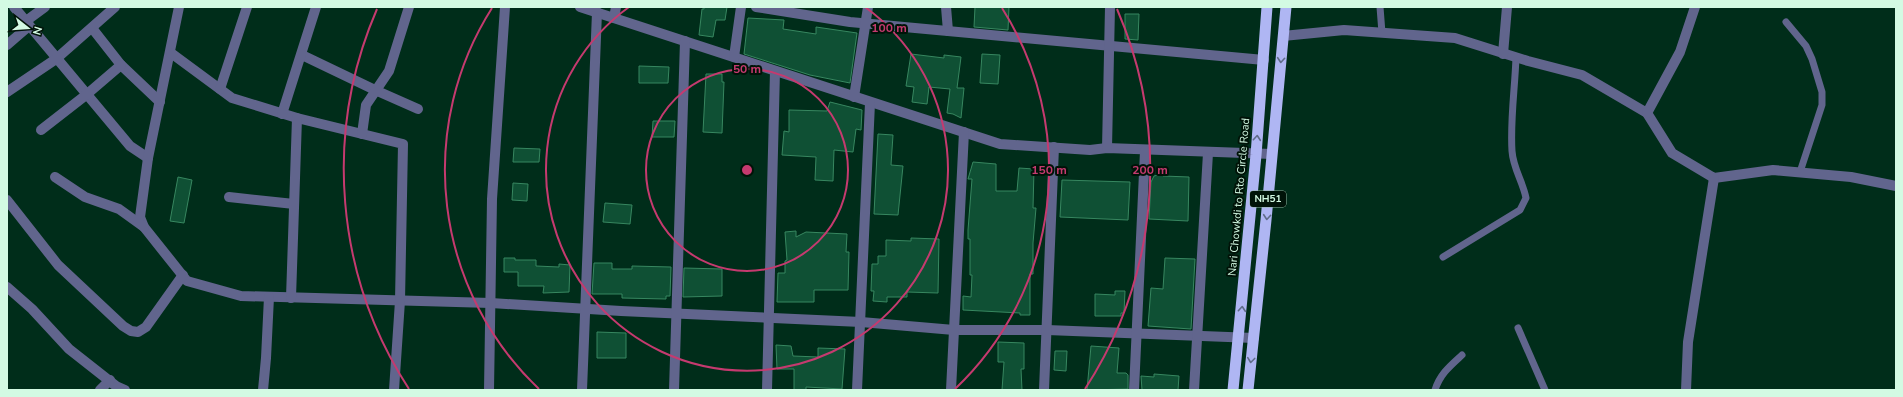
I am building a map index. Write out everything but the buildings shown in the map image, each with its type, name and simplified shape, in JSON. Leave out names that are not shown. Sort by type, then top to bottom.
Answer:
[{"type":"highway","name":"Nari Chowkdi to Rto Circle Road","points":[[1233,390],[1256,155],[1267,7]]},
{"type":"highway","name":"NH51","points":[[1248,390],[1286,7]]},
{"type":"street","points":[[14,7],[130,146],[148,158]]},
{"type":"street","points":[[7,44],[45,7]]},
{"type":"street","points":[[7,92],[56,59],[115,7]]},
{"type":"street","points":[[144,227],[140,217],[148,158],[171,52],[179,7]]},
{"type":"street","points":[[220,89],[247,7]]},
{"type":"street","points":[[282,114],[316,7]]},
{"type":"street","points":[[362,134],[366,105],[389,71],[409,7]]},
{"type":"street","points":[[489,390],[492,199],[505,7]]},
{"type":"street","points":[[580,7],[870,103],[1000,144],[1090,150],[1107,148],[1145,151],[1256,155],[1272,154]]},
{"type":"street","points":[[614,18],[616,7]]},
{"type":"street","points":[[734,58],[741,7]]},
{"type":"street","points":[[756,7],[864,23],[1264,60]]},
{"type":"street","points":[[854,97],[864,23],[868,7]]},
{"type":"street","points":[[946,7],[948,31]]},
{"type":"street","points":[[1107,148],[1110,7]]},
{"type":"street","points":[[1504,54],[1507,7]]},
{"type":"street","points":[[1647,113],[1680,52],[1695,7]]},
{"type":"street","points":[[582,390],[597,12]]},
{"type":"street","points":[[92,28],[121,65],[160,102]]},
{"type":"street","points":[[1283,36],[1344,30],[1455,38],[1504,54],[1582,75],[1647,113],[1672,153],[1714,178],[1774,170],[1851,177],[1896,186]]},
{"type":"street","points":[[674,390],[685,41]]},
{"type":"street","points":[[171,52],[232,98],[282,114],[403,144],[400,301],[394,390]]},
{"type":"street","points":[[302,55],[418,109]]},
{"type":"street","points":[[41,130],[86,95],[121,65]]},
{"type":"street","points":[[767,390],[775,71]]},
{"type":"street","points":[[857,390],[870,103]]},
{"type":"street","points":[[291,298],[297,118]]},
{"type":"street","points":[[951,390],[964,132]]},
{"type":"street","points":[[1044,390],[1054,147]]},
{"type":"street","points":[[1134,390],[1145,151]]},
{"type":"street","points":[[1194,390],[1208,153]]},
{"type":"street","points":[[55,177],[78,193],[119,210],[144,227],[187,281],[241,296],[491,303],[861,322],[954,330],[1047,330],[1254,338]]},
{"type":"street","points":[[1686,390],[1688,342],[1714,178]]},
{"type":"street","points":[[229,197],[294,204]]},
{"type":"street","points":[[7,200],[58,265],[123,326],[131,331],[138,332],[146,327],[183,275]]},
{"type":"street","points":[[7,287],[32,309],[68,348],[125,390]]},
{"type":"street","points":[[263,390],[269,297]]},
{"type":"street","points":[[100,390],[110,380]]},
{"type":"lane","points":[[1380,7],[1382,33]]},
{"type":"lane","points":[[1786,22],[1806,46],[1812,59],[1822,92],[1822,104],[1800,172]]},
{"type":"lane","points":[[1443,257],[1520,210],[1526,198],[1523,184],[1515,167],[1512,151],[1516,57]]},
{"type":"lane","points":[[1518,328],[1544,390]]},
{"type":"lane","points":[[1435,390],[1438,380],[1445,370],[1462,355]]}]
